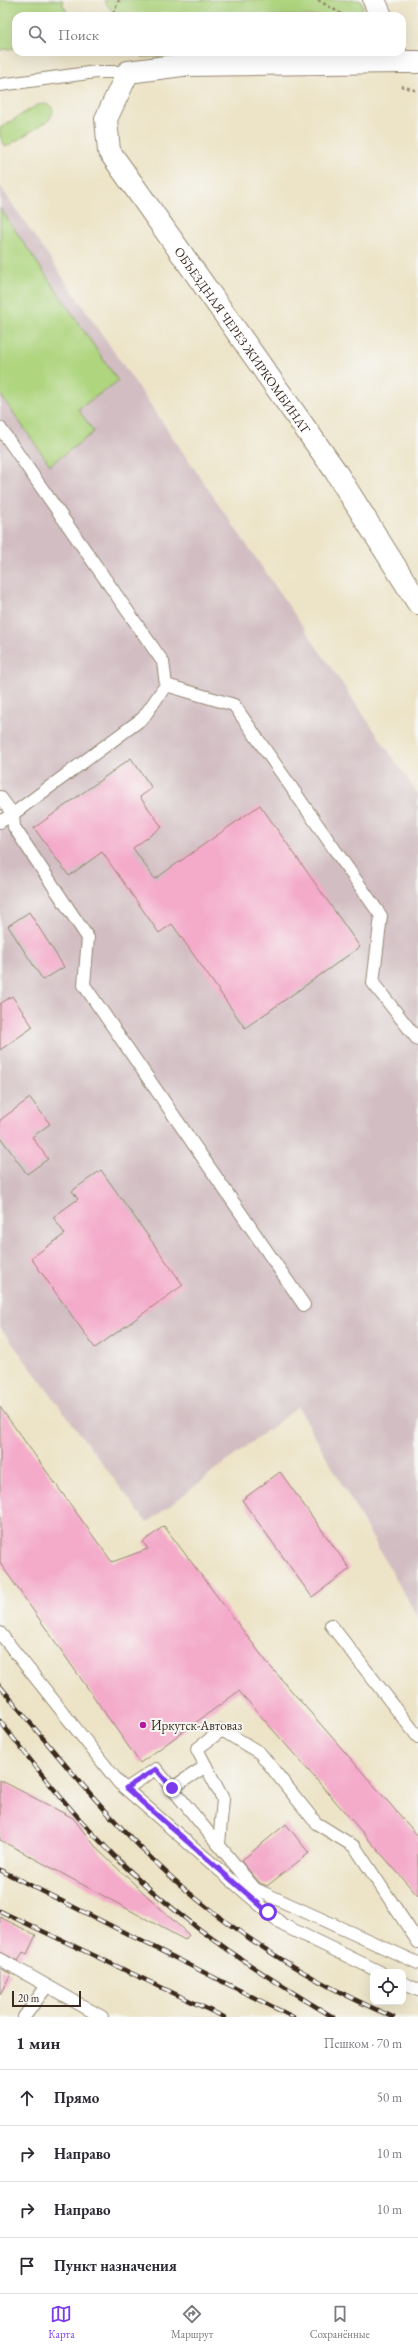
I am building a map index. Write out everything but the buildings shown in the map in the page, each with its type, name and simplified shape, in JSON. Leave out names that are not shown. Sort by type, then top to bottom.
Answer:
[{"type":"street","points":[[374,0],[379,12]]},
{"type":"street","points":[[128,72],[182,65],[404,59]]},
{"type":"street","name":"ОБЪЕЗДНАЯ ЧЕРЕЗ ЖИРКОМБИНАТ","points":[[128,72],[106,119],[109,151],[334,469],[418,603]]},
{"type":"lane","points":[[0,86],[96,72],[128,72]]},
{"type":"lane","points":[[0,428],[163,662],[166,685],[143,718],[0,822]]},
{"type":"lane","points":[[166,685],[234,705],[381,916],[373,983],[418,1040]]},
{"type":"lane","points":[[0,797],[12,814],[14,827],[88,938],[84,985],[304,1305]]},
{"type":"lane","points":[[331,1625],[418,1737]]},
{"type":"lane","points":[[0,1633],[126,1788],[283,1925],[374,1969]]},
{"type":"lane","points":[[219,1844],[223,1799],[197,1749],[222,1730],[260,1753],[316,1823],[354,1847],[418,1942]]},
{"type":"lane","points":[[172,1788],[206,1766]]},
{"type":"lane","points":[[126,1788],[156,1769],[255,1889],[418,1963]]},
{"type":"lane","points":[[0,1959],[102,2017]]},
{"type":"lane","points":[[406,1984],[418,1990]]},
{"type":"lane","points":[[24,2017],[47,1986]]},
{"type":"path","points":[[113,12],[119,0]]},
{"type":"path","points":[[318,0],[339,12]]},
{"type":"path","points":[[401,86],[418,91]]},
{"type":"shaded area","points":[[0,186],[418,794],[418,1618],[298,1407],[147,1523],[0,1327]]},
{"type":"green space","points":[[0,0],[63,0],[63,5],[67,12],[12,12],[12,48],[0,50]]},
{"type":"green space","points":[[104,0],[360,0],[363,6],[361,12],[112,12]]},
{"type":"green space","points":[[141,56],[246,56],[142,57]]},
{"type":"green space","points":[[46,104],[51,106],[53,112],[49,120],[6,147],[0,137],[0,128],[37,105]]},
{"type":"green space","points":[[0,208],[118,381],[78,409],[94,432],[50,465],[0,394]]},
{"type":"railway","points":[[0,1686],[70,1770],[124,1831],[170,1876],[199,1901],[260,1946],[292,1966],[393,2017]]},
{"type":"railway","points":[[0,1721],[46,1779],[94,1835],[152,1891],[201,1931],[279,1984],[333,2017]]},
{"type":"railway","points":[[0,1870],[293,2017]]},
{"type":"railway","points":[[0,1911],[224,2017]]},
{"type":"place","name":"Иркутск-Автоваз","points":[[143,1725]]},
{"type":"route","points":[[172,1788],[156,1769],[126,1788],[268,1912]]}]
